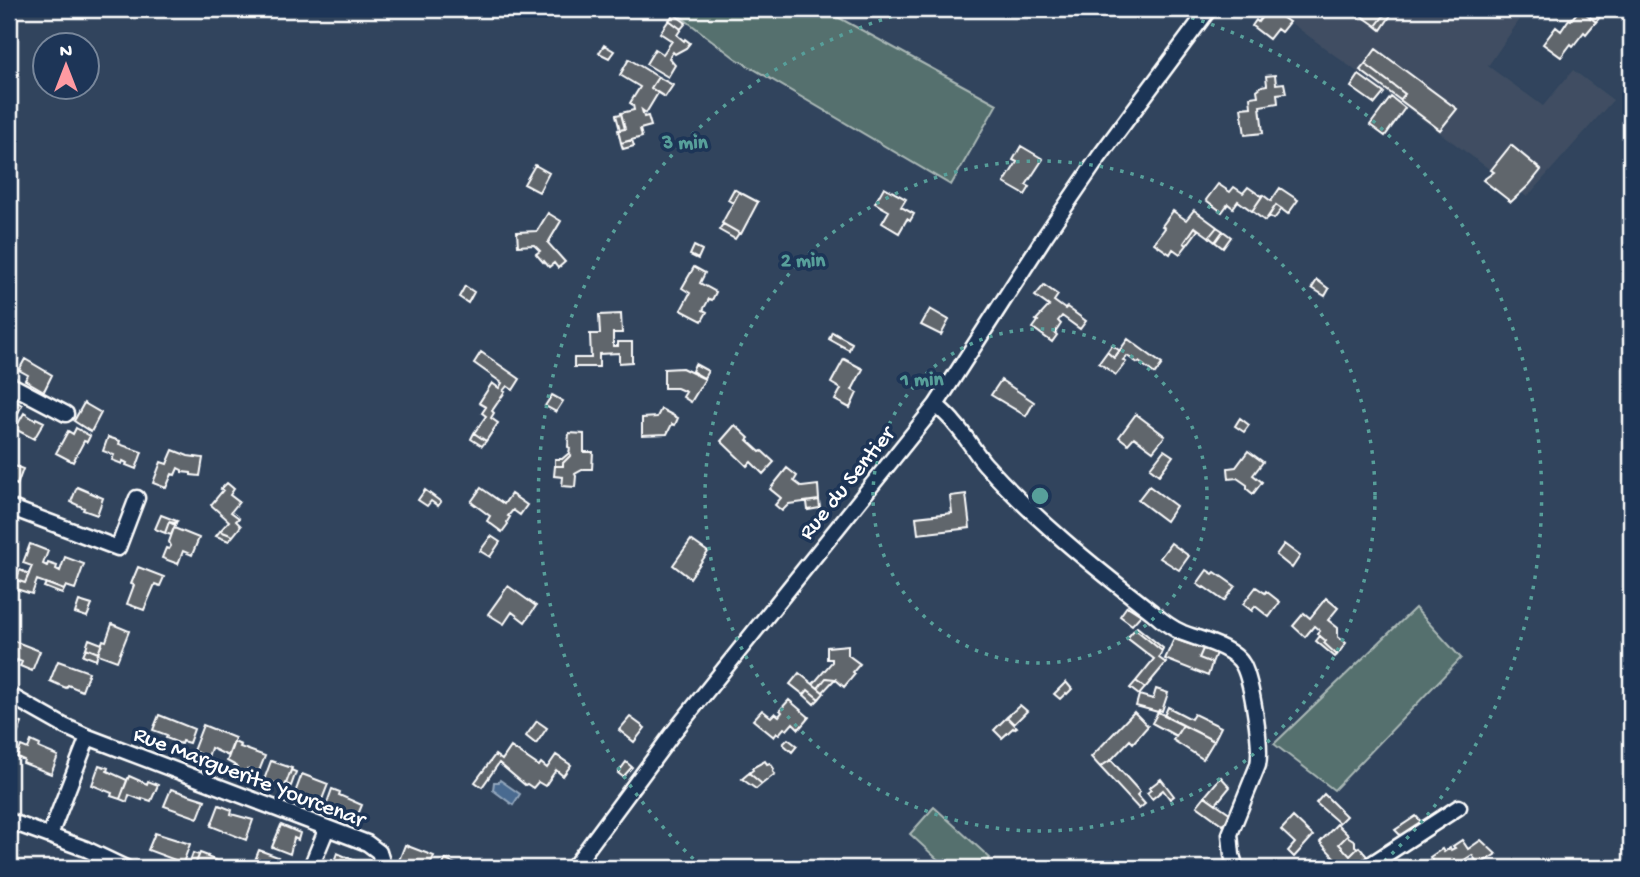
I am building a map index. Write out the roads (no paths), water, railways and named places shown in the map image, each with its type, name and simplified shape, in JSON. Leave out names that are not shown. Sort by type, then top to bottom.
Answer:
[{"type":"street","name":"Rue du Sentier","points":[[573,868],[674,732],[936,405],[1099,156],[1209,9]]},
{"type":"street","points":[[9,384],[66,414]]},
{"type":"street","points":[[936,405],[954,422],[983,461],[1031,511],[1079,555],[1180,632],[1221,648],[1243,665],[1259,737],[1260,756],[1230,834],[1236,868]]},
{"type":"street","points":[[9,507],[118,548],[137,498]]},
{"type":"street","name":"Rue Marguerite Yourcenar","points":[[9,695],[88,737],[374,847],[379,852],[384,868]]},
{"type":"street","points":[[50,835],[88,737]]},
{"type":"street","points":[[1365,868],[1460,807]]},
{"type":"street","points":[[9,821],[86,849],[126,868]]},
{"type":"street","points":[[309,868],[327,828]]},
{"type":"water","points":[[500,780],[520,794],[513,805],[493,790],[494,782]]}]
